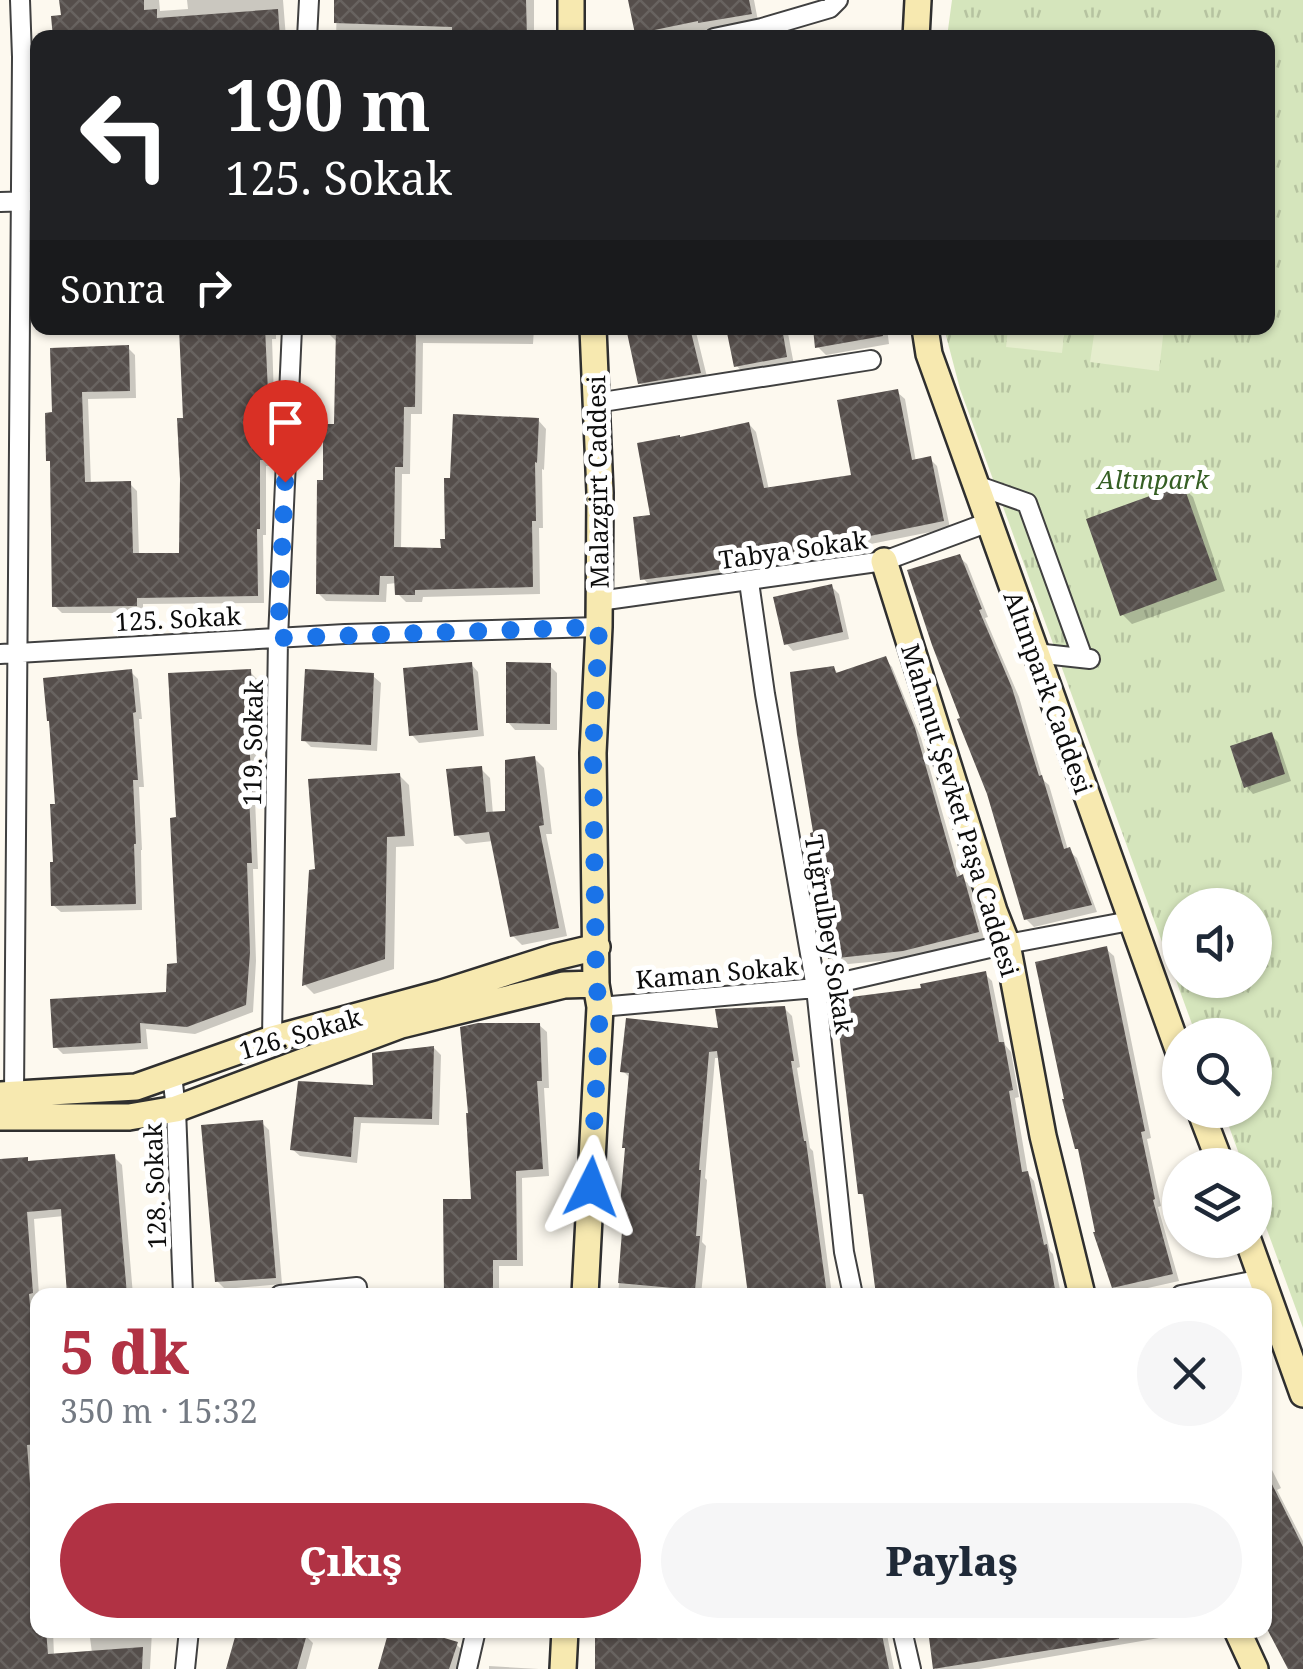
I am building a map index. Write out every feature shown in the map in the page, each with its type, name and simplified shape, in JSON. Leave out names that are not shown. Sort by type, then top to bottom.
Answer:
[{"type":"street","points":[[7,1095],[9,653],[29,202],[20,0]]},
{"type":"street","points":[[308,30],[310,0]]},
{"type":"street","points":[[571,0],[571,30]]},
{"type":"street","points":[[752,30],[830,8],[838,0]]},
{"type":"street","points":[[916,30],[918,0]]},
{"type":"street","points":[[0,202],[29,202]]},
{"type":"street","name":"119. Sokak","points":[[272,1039],[278,638],[292,335]]},
{"type":"street","name":"Malazgirt Caddesi","points":[[586,1288],[598,996],[593,753],[600,494],[593,335]]},
{"type":"street","name":"Altınpark Caddesi","points":[[926,335],[929,354],[1167,1018]]},
{"type":"street","points":[[596,403],[871,360]]},
{"type":"street","points":[[976,485],[1027,503],[1087,658],[1035,653]]},
{"type":"street","name":"Tabya Sokak","points":[[599,614],[749,582],[884,561],[989,522]]},
{"type":"street","name":"Mahmut Şevket Paşa Caddesi","points":[[884,561],[1007,944],[1043,1136],[1080,1288]]},
{"type":"street","name":"Tuğrulbey Sokak","points":[[749,582],[816,988],[851,1288]]},
{"type":"street","name":"125. Sokak","points":[[9,653],[599,614]]},
{"type":"street","name":"Kaman Sokak","points":[[598,996],[816,988],[1130,920]]},
{"type":"street","name":"126. Sokak","points":[[7,1095],[136,1087],[272,1039],[596,947]]},
{"type":"street","name":"126. Sokak","points":[[0,1117],[129,1117],[176,1109],[401,1025],[564,985],[598,996]]},
{"type":"street","name":"128. Sokak","points":[[172,1075],[183,1288]]},
{"type":"street","points":[[1254,1258],[1265,1288]]},
{"type":"street","points":[[1216,1288],[1262,1279]]},
{"type":"street","points":[[1272,1307],[1303,1394]]},
{"type":"street","points":[[185,1669],[188,1638]]},
{"type":"street","points":[[468,1669],[474,1638]]},
{"type":"street","points":[[562,1669],[564,1638]]},
{"type":"street","points":[[904,1638],[911,1669]]},
{"type":"street","points":[[1241,1638],[1255,1669]]},
{"type":"green space","name":"Altınpark","points":[[952,0],[1303,0],[1303,1328],[1272,1243],[1272,1148],[1237,1148],[1230,1128],[1272,1128],[1272,1018],[1190,1018],[1182,998],[1272,998],[1272,888],[1162,888],[1162,942],[960,389],[946,335],[1275,335],[1275,30],[948,30]]},
{"type":"green space","points":[[1007,335],[1064,335],[1062,353],[1006,347]]},
{"type":"green space","points":[[1094,335],[1163,335],[1159,371],[1090,362]]},
{"type":"building","points":[[59,0],[144,0],[144,10],[157,9],[157,18],[278,9],[279,30],[52,30],[51,16],[61,15]]},
{"type":"building","points":[[334,0],[526,0],[527,30],[334,23]]},
{"type":"building","points":[[628,0],[749,0],[752,14],[654,30],[634,30]]},
{"type":"building","points":[[179,335],[265,335],[268,392],[262,392],[265,460],[260,460],[258,596],[137,598],[137,606],[52,607],[50,461],[46,461],[45,413],[52,412],[50,348],[129,345],[130,391],[82,392],[85,482],[131,481],[133,553],[179,553],[177,418],[183,418]]},
{"type":"building","points":[[336,335],[416,335],[415,407],[404,407],[403,467],[395,467],[394,547],[441,548],[440,539],[445,539],[444,478],[450,478],[453,414],[539,418],[536,521],[532,521],[533,587],[415,590],[415,595],[395,595],[394,576],[380,576],[379,595],[316,594],[317,480],[323,480],[323,424],[334,424]]},
{"type":"building","points":[[628,335],[692,335],[701,373],[638,384]]},
{"type":"building","points":[[727,335],[783,335],[787,357],[734,367]]},
{"type":"building","points":[[814,335],[883,335],[883,336],[815,348]]},
{"type":"building","points":[[898,389],[912,460],[931,456],[944,521],[776,555],[777,559],[640,580],[633,517],[650,515],[637,443],[749,422],[764,488],[851,475],[837,400]]},
{"type":"building","points":[[1183,484],[1217,580],[1120,616],[1086,519]]},
{"type":"building","points":[[960,554],[1012,688],[1064,849],[1070,847],[1092,905],[1024,920],[987,794],[957,719],[960,718],[907,570]]},
{"type":"building","points":[[832,584],[843,632],[784,645],[773,597]]},
{"type":"building","points":[[886,656],[915,728],[957,877],[963,874],[979,932],[903,951],[828,959],[790,672],[834,666],[836,673]]},
{"type":"building","points":[[472,662],[478,730],[409,736],[403,668]]},
{"type":"building","points":[[506,662],[551,663],[550,724],[506,723]]},
{"type":"building","points":[[132,669],[138,780],[133,780],[136,904],[51,906],[50,804],[55,804],[43,678]]},
{"type":"building","points":[[251,669],[253,721],[247,721],[253,792],[249,793],[252,863],[247,863],[250,952],[246,1005],[187,1027],[140,1023],[141,1043],[53,1048],[50,999],[166,992],[167,964],[177,963],[170,818],[176,817],[168,673]]},
{"type":"building","points":[[305,669],[374,673],[371,745],[301,741]]},
{"type":"building","points":[[1272,732],[1285,774],[1244,788],[1230,746]]},
{"type":"building","points":[[535,756],[544,825],[539,826],[559,928],[510,937],[489,832],[454,836],[446,769],[482,766],[486,812],[505,811],[505,760]]},
{"type":"building","points":[[400,773],[405,836],[387,837],[385,959],[302,986],[309,870],[315,869],[308,779]]},
{"type":"building","points":[[1107,946],[1145,1131],[1141,1132],[1162,1233],[1162,1258],[1169,1258],[1173,1274],[1112,1288],[1093,1232],[1035,962]]},
{"type":"building","points":[[986,971],[999,1042],[1004,1042],[1013,1090],[1009,1091],[1022,1172],[1028,1171],[1055,1288],[875,1288],[863,1194],[858,1194],[835,999],[921,988],[920,984]]},
{"type":"building","points":[[785,1006],[826,1288],[747,1288],[717,1051],[709,1052],[699,1170],[696,1236],[700,1236],[695,1288],[618,1283],[623,1218],[619,1217],[622,1148],[629,1073],[620,1072],[626,1018],[718,1028],[715,1009]]},
{"type":"building","points":[[478,1023],[540,1023],[542,1081],[537,1081],[543,1169],[516,1171],[517,1260],[493,1260],[493,1288],[444,1288],[443,1199],[471,1199],[460,1027]]},
{"type":"building","points":[[434,1046],[432,1119],[354,1117],[351,1157],[290,1150],[298,1081],[373,1085],[372,1053]]},
{"type":"building","points":[[263,1120],[276,1278],[215,1282],[201,1125]]},
{"type":"building","points":[[115,1154],[126,1288],[67,1288],[61,1209],[27,1212],[33,1288],[29,1294],[27,1445],[30,1638],[47,1638],[48,1654],[143,1647],[142,1669],[0,1669],[0,1159],[28,1157],[28,1161]]},
{"type":"building","points":[[1272,1484],[1303,1547],[1303,1669],[1288,1669],[1272,1638]]},
{"type":"building","points":[[235,1638],[306,1638],[297,1669],[226,1669]]},
{"type":"building","points":[[387,1638],[444,1638],[458,1642],[449,1669],[378,1669]]},
{"type":"building","points":[[595,1638],[883,1638],[889,1669],[595,1669]]},
{"type":"building","points":[[929,1638],[1119,1638],[1119,1639],[933,1669]]},
{"type":"route","points":[[285,482],[278,638],[599,627],[593,753],[596,984],[600,1007],[591,1187]]}]
